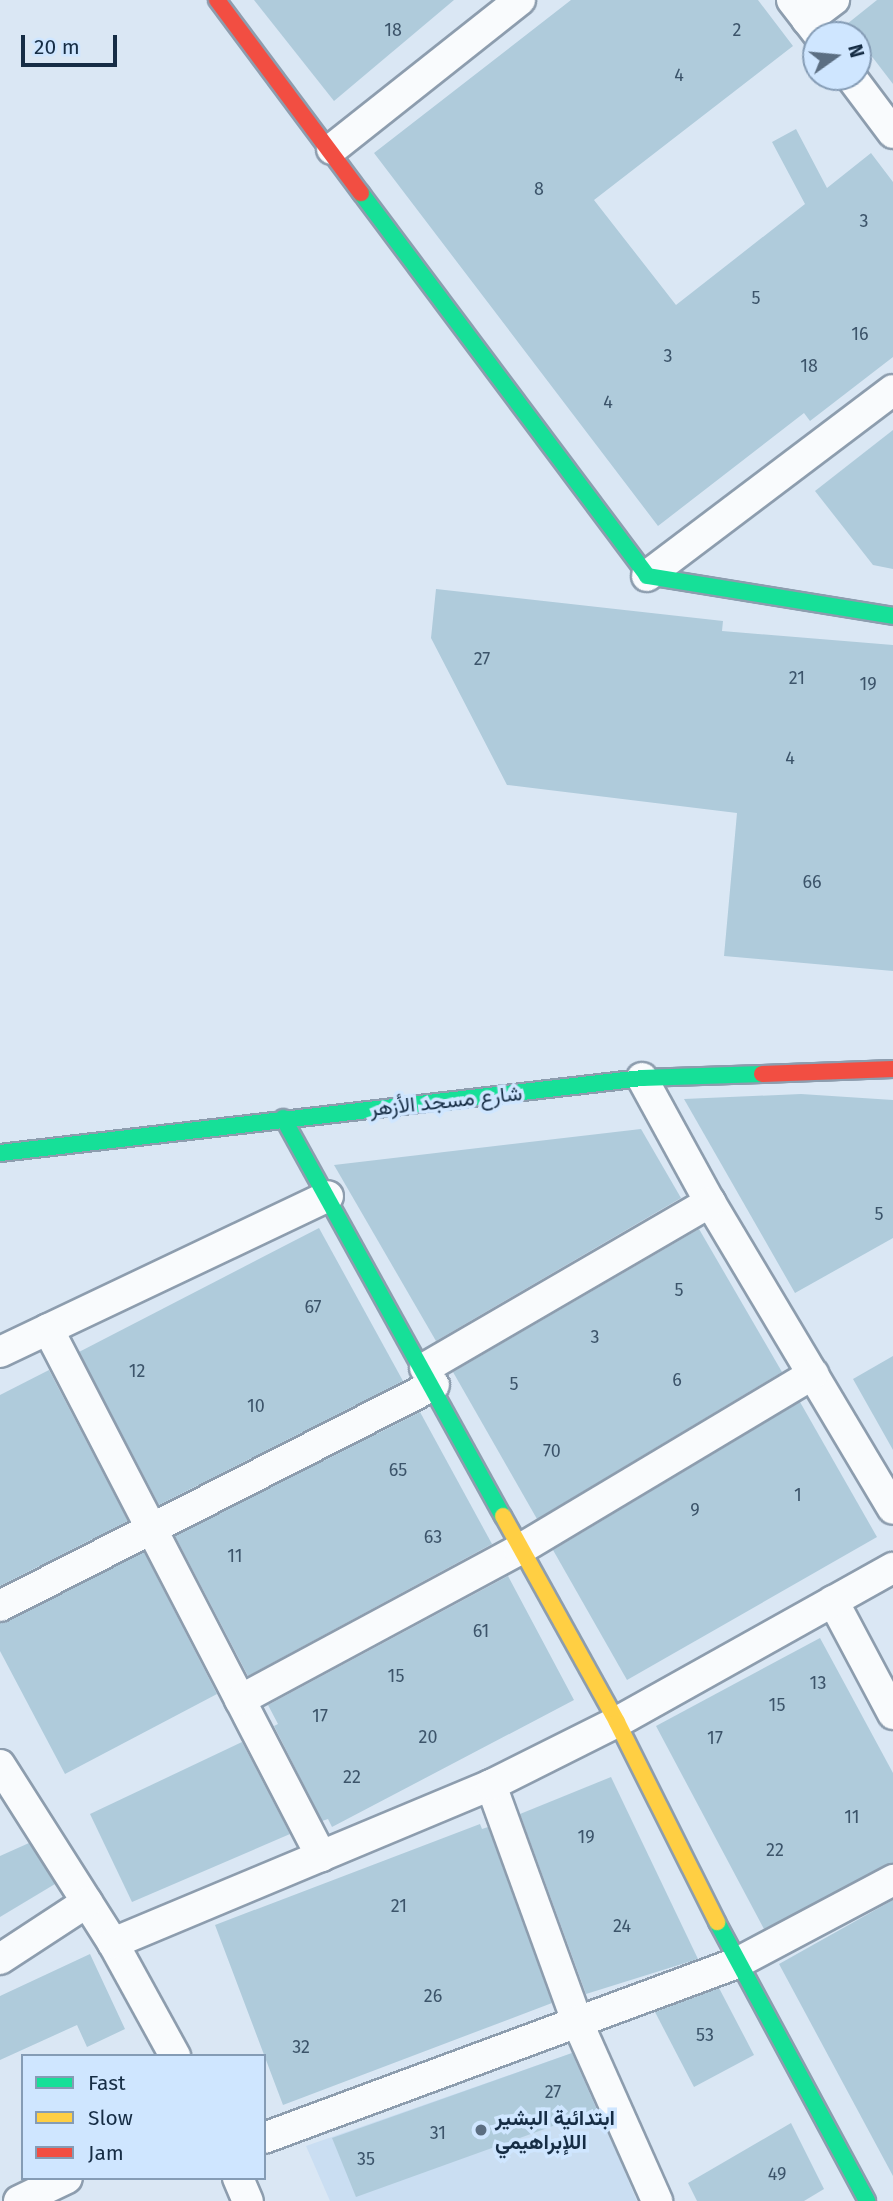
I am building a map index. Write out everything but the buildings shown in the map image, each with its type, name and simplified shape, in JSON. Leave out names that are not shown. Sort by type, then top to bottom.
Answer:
[{"type":"street","points":[[217,0],[332,149],[647,576],[893,616]]},
{"type":"street","points":[[332,149],[520,0]]},
{"type":"street","points":[[806,18],[834,0]]},
{"type":"street","points":[[862,91],[893,133]]},
{"type":"street","points":[[647,576],[893,390]]},
{"type":"street","name":"شارع مسجد الأزهر","points":[[0,1153],[642,1078],[893,1069]]},
{"type":"street","points":[[642,1078],[710,1202],[893,1509]]},
{"type":"street","points":[[283,1118],[430,1376],[519,1550],[617,1722],[737,1964],[867,2201]]},
{"type":"street","points":[[0,1352],[328,1196]]},
{"type":"street","points":[[0,1606],[152,1529],[430,1376],[710,1202]]},
{"type":"street","points":[[48,1329],[321,1856]]},
{"type":"street","points":[[240,1700],[519,1550],[813,1374]]},
{"type":"street","points":[[113,1943],[491,1785],[617,1722],[893,1568]]},
{"type":"street","points":[[832,1601],[893,1714]]},
{"type":"street","points":[[2,1773],[113,1943],[174,2054]]},
{"type":"street","points":[[491,1785],[577,2021],[657,2201]]},
{"type":"street","points":[[266,2137],[737,1964],[893,1880]]},
{"type":"street","points":[[0,1959],[87,1902]]},
{"type":"street","points":[[19,2201],[64,2180]]},
{"type":"street","points":[[239,2180],[248,2201]]},
{"type":"shaded area","name":"ابتدائية البشير اللإبراهيمي","points":[[575,2052],[637,2201],[330,2201],[306,2146]]},
{"type":"traffic: fast","points":[[361,193],[647,576],[893,616]]},
{"type":"traffic: fast","points":[[0,1153],[642,1078],[762,1074]]},
{"type":"traffic: fast","points":[[283,1118],[503,1516]]},
{"type":"traffic: fast","points":[[717,1922],[867,2201]]},
{"type":"traffic: slow","points":[[503,1516],[617,1722],[717,1922]]},
{"type":"traffic: jam","points":[[217,0],[361,193]]},
{"type":"traffic: jam","points":[[762,1074],[893,1069]]},
{"type":"place","name":"ابتدائية البشير اللإبراهيمي","points":[[481,2130]]}]
